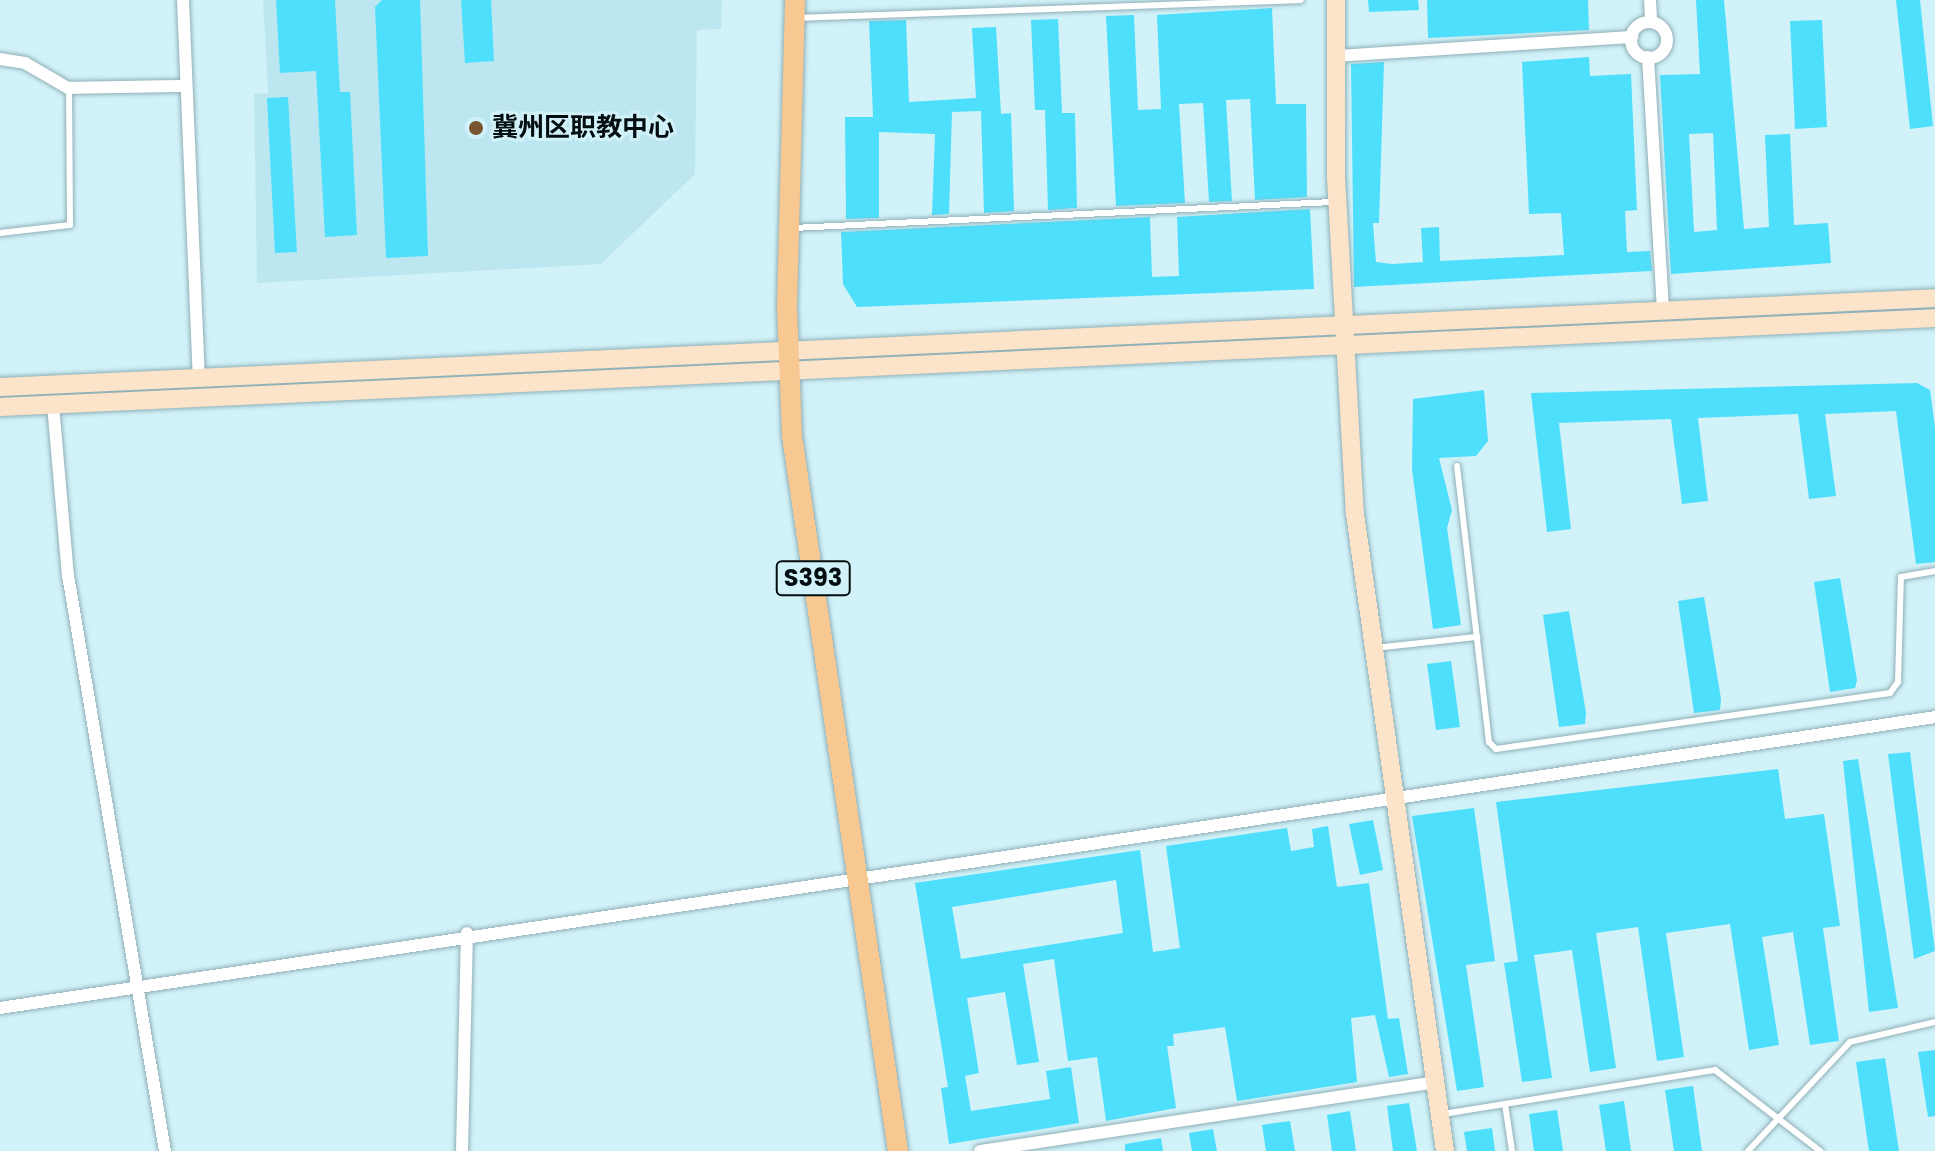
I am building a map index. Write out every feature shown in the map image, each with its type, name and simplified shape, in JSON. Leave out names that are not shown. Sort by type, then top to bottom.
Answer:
[{"type":"main road","points":[[1336,0],[1337,202],[1343,344],[1371,648],[1390,794],[1445,1151]]},
{"type":"main road","name":"S393","points":[[795,9],[788,360],[857,876],[898,1151]]},
{"type":"main road","points":[[0,407],[1342,324],[1935,298]]},
{"type":"main road","points":[[0,387],[199,378],[1343,344],[1935,318]]},
{"type":"street","points":[[183,0],[199,378]]},
{"type":"street","points":[[1650,0],[1651,22]]},
{"type":"street","points":[[1336,56],[1632,37],[1651,22]]},
{"type":"street","points":[[1648,57],[1667,44],[1663,27],[1651,22]]},
{"type":"street","points":[[1632,37],[1648,57],[1663,310]]},
{"type":"street","points":[[0,59],[25,63],[68,88],[186,86]]},
{"type":"street","points":[[53,405],[68,575],[165,1151]]},
{"type":"street","points":[[0,1008],[467,933],[1390,794],[1935,717]]},
{"type":"street","points":[[462,1151],[467,933]]},
{"type":"street","points":[[980,1151],[1434,1082]]},
{"type":"lane","points":[[795,9],[1301,0]]},
{"type":"lane","points":[[0,233],[70,225],[68,88]]},
{"type":"lane","points":[[789,228],[1337,202]]},
{"type":"lane","points":[[1457,466],[1489,742],[1496,749],[1890,693],[1898,682],[1901,577],[1935,571]]},
{"type":"lane","points":[[1371,648],[1477,637]]},
{"type":"lane","points":[[1748,1151],[1850,1042],[1935,1022]]},
{"type":"lane","points":[[1439,1115],[1715,1070],[1820,1151]]},
{"type":"lane","points":[[1505,1104],[1512,1151]]},
{"type":"shaded area","name":"冀州区职教中心","points":[[263,0],[722,0],[721,29],[697,30],[695,174],[601,264],[257,283],[254,94],[268,93]]},
{"type":"building","points":[[276,0],[335,0],[340,92],[350,92],[357,235],[325,237],[316,71],[280,73]]},
{"type":"building","points":[[382,0],[420,0],[428,256],[386,258],[375,7]]},
{"type":"building","points":[[461,0],[491,0],[494,61],[465,63]]},
{"type":"building","points":[[1368,0],[1418,0],[1419,10],[1369,12]]},
{"type":"building","points":[[1427,0],[1588,0],[1589,30],[1428,38]]},
{"type":"building","points":[[1696,0],[1724,0],[1744,229],[1769,227],[1765,135],[1790,134],[1794,225],[1828,223],[1831,263],[1671,274],[1660,75],[1700,74]],"holes":[[[1713,133],[1717,230],[1694,232],[1689,134]]]},
{"type":"building","points":[[1896,0],[1920,0],[1933,126],[1910,129]]},
{"type":"building","points":[[1272,8],[1276,104],[1306,104],[1307,197],[1255,200],[1250,99],[1226,100],[1232,201],[1209,202],[1203,103],[1179,104],[1185,203],[1116,206],[1106,16],[1134,15],[1138,110],[1161,109],[1157,15]]},
{"type":"building","points":[[1058,19],[1062,113],[1075,113],[1077,208],[1048,210],[1045,110],[1035,110],[1031,20]]},
{"type":"building","points":[[906,20],[909,102],[976,98],[972,28],[996,27],[1001,114],[1011,113],[1014,211],[984,213],[981,111],[952,112],[949,214],[932,215],[935,134],[879,132],[879,218],[846,219],[845,117],[873,117],[869,21]]},
{"type":"building","points":[[1822,20],[1827,127],[1795,129],[1790,21]]},
{"type":"building","points":[[1589,57],[1590,76],[1631,74],[1637,210],[1625,211],[1627,252],[1650,251],[1652,271],[1354,287],[1351,64],[1384,62],[1379,223],[1373,223],[1376,262],[1392,264],[1423,262],[1421,228],[1439,227],[1440,261],[1564,255],[1561,213],[1529,214],[1522,62]]},
{"type":"building","points":[[288,97],[297,252],[275,253],[267,98]]},
{"type":"building","points":[[1310,209],[1314,289],[857,307],[843,284],[841,232],[1150,217],[1152,277],[1179,276],[1177,217]]},
{"type":"building","points":[[1917,383],[1930,390],[1935,428],[1935,562],[1916,564],[1896,411],[1825,414],[1836,496],[1809,499],[1798,414],[1698,418],[1708,501],[1682,504],[1671,419],[1559,423],[1571,529],[1547,532],[1531,393]]},
{"type":"building","points":[[1484,390],[1488,441],[1476,456],[1439,458],[1452,510],[1447,528],[1461,625],[1433,629],[1412,469],[1413,399]]},
{"type":"building","points":[[1840,578],[1857,680],[1855,688],[1830,692],[1814,582]]},
{"type":"building","points":[[1704,597],[1721,699],[1720,710],[1694,713],[1678,601]]},
{"type":"building","points":[[1569,611],[1586,713],[1585,724],[1559,727],[1543,615]]},
{"type":"building","points":[[1451,661],[1460,727],[1436,730],[1427,664]]},
{"type":"building","points":[[1910,752],[1935,951],[1914,959],[1888,754]]},
{"type":"building","points":[[1858,759],[1898,1008],[1869,1012],[1843,761]]},
{"type":"building","points":[[1778,769],[1785,819],[1824,814],[1840,926],[1823,928],[1839,1041],[1810,1045],[1793,932],[1762,937],[1779,1045],[1749,1050],[1730,924],[1666,933],[1684,1057],[1657,1061],[1638,927],[1596,933],[1616,1068],[1590,1072],[1572,950],[1534,955],[1552,1078],[1522,1082],[1504,963],[1518,961],[1496,802]]},
{"type":"building","points":[[1474,808],[1495,961],[1466,965],[1484,1087],[1457,1091],[1412,816]]},
{"type":"building","points":[[1373,820],[1383,870],[1360,875],[1349,824]]},
{"type":"building","points":[[1328,826],[1337,887],[1369,883],[1388,1019],[1399,1018],[1408,1074],[1389,1077],[1375,1015],[1351,1018],[1357,1082],[1237,1101],[1225,1027],[1173,1034],[1174,1046],[1167,1046],[1176,1108],[1106,1121],[1097,1057],[1068,1061],[1054,959],[1023,964],[1039,1062],[1017,1065],[1005,992],[967,998],[979,1073],[965,1076],[971,1111],[1050,1099],[1046,1071],[1071,1067],[1079,1123],[949,1144],[941,1088],[948,1087],[915,883],[1140,850],[1153,952],[1180,948],[1166,846],[1287,828],[1291,851],[1314,847],[1312,829]],"holes":[[[1116,880],[1123,933],[961,959],[952,907]]]},
{"type":"building","points":[[1935,1050],[1935,1116],[1928,1117],[1918,1052]]},
{"type":"building","points":[[1885,1058],[1899,1151],[1869,1151],[1856,1062]]},
{"type":"building","points":[[1693,1086],[1702,1151],[1674,1151],[1665,1090]]},
{"type":"building","points":[[1624,1101],[1631,1151],[1606,1151],[1599,1105]]},
{"type":"building","points":[[1409,1103],[1417,1151],[1393,1151],[1387,1106]]},
{"type":"building","points":[[1557,1110],[1563,1151],[1534,1151],[1529,1114]]},
{"type":"building","points":[[1350,1111],[1356,1151],[1332,1151],[1327,1115]]},
{"type":"building","points":[[1290,1121],[1295,1151],[1266,1151],[1262,1125]]},
{"type":"building","points":[[1492,1128],[1495,1151],[1467,1151],[1464,1132]]},
{"type":"building","points":[[1213,1129],[1217,1151],[1192,1151],[1189,1133]]},
{"type":"building","points":[[1161,1138],[1163,1151],[1125,1151],[1125,1144]]},
{"type":"place","name":"冀州区职教中心","points":[[476,128]]}]
